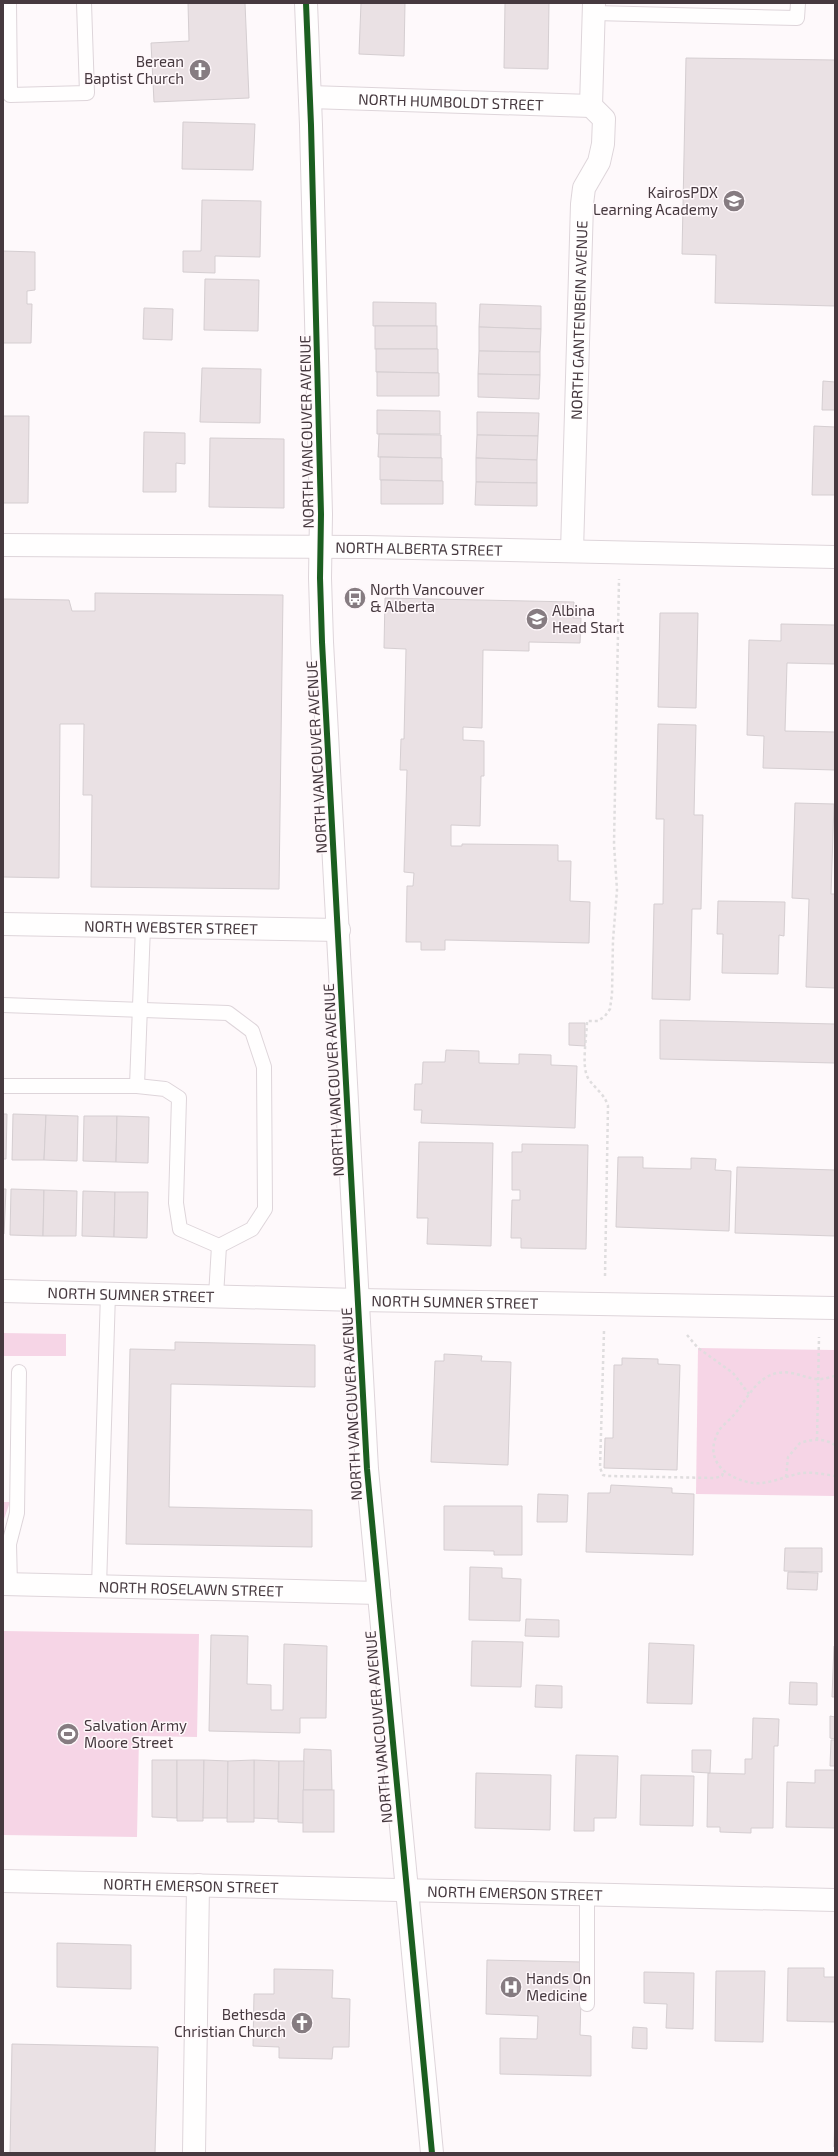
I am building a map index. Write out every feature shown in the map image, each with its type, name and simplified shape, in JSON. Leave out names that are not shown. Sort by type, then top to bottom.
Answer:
[{"type":"street","name":"NORTH VANCOUVER AVENUE","points":[[306,3],[310,97],[322,642],[367,1468],[432,2153]]},
{"type":"street","points":[[591,106],[594,8]]},
{"type":"street","name":"NORTH HUMBOLDT STREET","points":[[310,97],[591,106]]},
{"type":"street","name":"NORTH GANTENBEIN AVENUE","points":[[572,551],[582,204],[584,188],[599,162],[603,144],[604,119],[591,106]]},
{"type":"street","name":"NORTH ALBERTA STREET","points":[[3,545],[320,547],[835,557]]},
{"type":"street","name":"NORTH WEBSTER STREET","points":[[3,924],[338,930]]},
{"type":"street","name":"NORTH SUMNER STREET","points":[[3,1291],[358,1300],[835,1308]]},
{"type":"street","name":"NORTH ROSELAWN STREET","points":[[6,1584],[379,1593]]},
{"type":"street","name":"NORTH EMERSON STREET","points":[[3,1881],[835,1900]]},
{"type":"street","points":[[194,2153],[198,1885]]},
{"type":"lane","points":[[9,3],[10,95],[87,93],[84,3]]},
{"type":"lane","points":[[594,8],[797,18],[798,3]]},
{"type":"lane","points":[[137,1086],[143,926]]},
{"type":"lane","points":[[3,1006],[140,1009],[228,1013],[252,1031],[264,1067],[265,1209],[252,1229],[219,1246]]},
{"type":"lane","points":[[3,1086],[137,1086],[166,1089],[179,1098],[176,1203],[180,1229],[219,1246]]},
{"type":"lane","points":[[216,1296],[219,1246]]},
{"type":"lane","points":[[98,1587],[108,1294]]},
{"type":"lane","points":[[6,1584],[9,1544],[16,1513],[19,1372]]},
{"type":"lane","points":[[587,2004],[588,1895]]},
{"type":"path","points":[[619,573],[614,844],[617,890],[613,940],[612,994],[610,1009],[605,1016],[598,1021],[587,1021],[585,1069],[588,1078],[605,1097],[608,1106],[600,1468],[602,1475],[715,1478],[722,1476],[724,1473]]},
{"type":"path","points":[[687,1335],[698,1348],[733,1373],[749,1394]]},
{"type":"path","points":[[817,1440],[819,1337]]},
{"type":"path","points":[[835,1376],[818,1379],[792,1373],[778,1373],[767,1377],[749,1394],[737,1412],[721,1428],[714,1440],[717,1464],[724,1473],[749,1483],[759,1483],[811,1473],[835,1476]]},
{"type":"path","points":[[786,1477],[788,1457],[792,1449],[800,1442],[827,1440],[835,1445]]},
{"type":"shaded area","points":[[3,1333],[66,1334],[66,1356],[3,1356]]},
{"type":"shaded area","points":[[698,1348],[835,1350],[835,1496],[696,1494]]},
{"type":"shaded area","points":[[3,1502],[10,1502],[3,1522]]},
{"type":"shaded area","name":"Salvation Army Moore Street","points":[[3,1631],[199,1634],[197,1737],[139,1736],[137,1837],[3,1835]]},
{"type":"building","name":"Berean Baptist Church","points":[[188,3],[245,3],[249,98],[154,102],[151,43],[189,41]]},
{"type":"building","points":[[361,3],[405,3],[404,56],[359,54]]},
{"type":"building","points":[[505,3],[549,3],[548,69],[504,68]]},
{"type":"building","points":[[686,58],[835,60],[835,306],[715,303],[716,255],[682,254]]},
{"type":"building","points":[[183,122],[255,124],[253,170],[182,169]]},
{"type":"building","points":[[202,200],[261,201],[260,257],[215,256],[215,273],[183,272],[183,251],[201,251]]},
{"type":"building","points":[[3,251],[35,252],[35,290],[27,291],[27,304],[32,304],[31,343],[3,343]]},
{"type":"building","points":[[205,279],[259,280],[258,331],[204,330]]},
{"type":"building","points":[[373,302],[436,303],[436,326],[373,326]]},
{"type":"building","points":[[480,304],[541,306],[541,329],[479,327]]},
{"type":"building","points":[[144,308],[173,309],[172,340],[143,339]]},
{"type":"building","points":[[375,326],[437,326],[437,349],[375,349]]},
{"type":"building","points":[[479,327],[541,329],[540,352],[479,351]]},
{"type":"building","points":[[376,349],[438,349],[438,373],[376,372]]},
{"type":"building","points":[[479,351],[540,352],[540,375],[478,374]]},
{"type":"building","points":[[202,368],[261,369],[260,423],[200,422]]},
{"type":"building","points":[[377,372],[439,373],[439,396],[377,396]]},
{"type":"building","points":[[478,374],[540,375],[539,399],[478,397]]},
{"type":"building","points":[[823,381],[835,382],[835,410],[822,410]]},
{"type":"building","points":[[377,410],[440,411],[440,434],[377,434]]},
{"type":"building","points":[[477,412],[539,413],[538,436],[477,435]]},
{"type":"building","points":[[3,416],[29,416],[28,503],[3,503]]},
{"type":"building","points":[[814,426],[835,427],[835,495],[812,495]]},
{"type":"building","points":[[144,432],[185,433],[185,464],[176,463],[176,492],[143,492]]},
{"type":"building","points":[[379,434],[441,435],[441,458],[378,457]]},
{"type":"building","points":[[477,435],[538,436],[537,460],[476,458]]},
{"type":"building","points":[[210,438],[284,439],[284,508],[209,507]]},
{"type":"building","points":[[380,457],[442,458],[442,481],[380,480]]},
{"type":"building","points":[[476,458],[537,460],[537,483],[476,482]]},
{"type":"building","points":[[381,480],[443,481],[443,504],[381,504]]},
{"type":"building","points":[[476,482],[537,483],[537,506],[475,505]]},
{"type":"building","points":[[95,593],[283,595],[279,889],[91,887],[92,795],[83,795],[84,724],[60,724],[59,878],[3,877],[3,599],[69,600],[72,611],[95,611]]},
{"type":"building","points":[[385,598],[574,602],[573,618],[581,618],[580,643],[529,642],[529,651],[483,650],[482,728],[463,727],[463,740],[484,741],[484,776],[481,776],[480,826],[451,825],[451,846],[462,846],[462,844],[558,845],[558,861],[571,861],[570,901],[590,902],[589,943],[445,940],[445,950],[421,950],[421,942],[406,942],[407,886],[413,886],[414,873],[404,872],[407,770],[400,770],[401,739],[404,739],[406,649],[384,648]]},
{"type":"building","points":[[660,613],[698,613],[696,708],[658,707]]},
{"type":"building","points":[[781,624],[835,625],[835,664],[787,663],[785,731],[835,732],[835,770],[763,768],[764,736],[747,735],[749,640],[781,641]]},
{"type":"building","points":[[658,724],[696,725],[694,815],[703,815],[701,909],[692,909],[690,1000],[652,999],[654,904],[663,904],[664,819],[656,819]]},
{"type":"building","points":[[795,803],[834,804],[831,894],[835,894],[835,988],[806,987],[809,899],[792,898]]},
{"type":"building","points":[[718,901],[785,902],[784,936],[779,935],[778,974],[722,973],[723,934],[717,934]]},
{"type":"building","points":[[660,1020],[835,1024],[835,1063],[660,1059]]},
{"type":"building","points":[[569,1023],[585,1023],[585,1046],[569,1045]]},
{"type":"building","points":[[446,1050],[479,1051],[479,1063],[519,1064],[519,1054],[551,1055],[551,1065],[577,1066],[575,1128],[421,1123],[422,1110],[414,1110],[415,1084],[422,1084],[423,1062],[445,1062]]},
{"type":"building","points":[[3,1114],[7,1114],[6,1159],[3,1159]]},
{"type":"building","points":[[13,1114],[46,1115],[44,1160],[12,1160]]},
{"type":"building","points":[[46,1115],[78,1116],[77,1161],[44,1160]]},
{"type":"building","points":[[84,1116],[117,1116],[116,1162],[83,1161]]},
{"type":"building","points":[[117,1116],[149,1117],[148,1163],[116,1162]]},
{"type":"building","points":[[419,1142],[493,1143],[491,1246],[427,1244],[428,1218],[417,1218]]},
{"type":"building","points":[[522,1144],[588,1145],[586,1249],[521,1248],[521,1238],[511,1238],[512,1200],[520,1200],[520,1190],[512,1190],[512,1152],[522,1152]]},
{"type":"building","points":[[618,1157],[643,1157],[643,1168],[691,1169],[691,1158],[716,1159],[715,1170],[731,1171],[729,1231],[616,1227]]},
{"type":"building","points":[[737,1167],[835,1170],[835,1236],[735,1233]]},
{"type":"building","points":[[3,1189],[6,1189],[4,1234],[3,1234]]},
{"type":"building","points":[[11,1189],[44,1190],[43,1236],[10,1235]]},
{"type":"building","points":[[44,1190],[77,1191],[76,1236],[43,1236]]},
{"type":"building","points":[[83,1191],[115,1192],[114,1237],[82,1236]]},
{"type":"building","points":[[115,1192],[148,1192],[147,1238],[114,1237]]},
{"type":"building","points":[[175,1342],[315,1345],[315,1387],[171,1384],[169,1507],[312,1510],[312,1547],[126,1544],[130,1349],[175,1350]]},
{"type":"building","points":[[444,1354],[482,1356],[481,1361],[511,1362],[508,1465],[431,1462],[435,1361],[444,1361]]},
{"type":"building","points":[[622,1358],[658,1359],[658,1364],[680,1365],[677,1470],[604,1468],[605,1438],[613,1438],[614,1365],[622,1365]]},
{"type":"building","points":[[611,1485],[672,1488],[672,1493],[694,1494],[693,1555],[586,1552],[588,1493],[610,1493]]},
{"type":"building","points":[[538,1494],[568,1495],[567,1522],[537,1522]]},
{"type":"building","points":[[444,1506],[522,1506],[522,1555],[494,1555],[494,1551],[444,1550]]},
{"type":"building","points":[[785,1548],[822,1548],[822,1572],[784,1571]]},
{"type":"building","points":[[470,1567],[502,1568],[502,1578],[521,1579],[520,1621],[469,1620]]},
{"type":"building","points":[[788,1572],[818,1573],[817,1590],[787,1589]]},
{"type":"building","points":[[526,1619],[559,1620],[559,1637],[525,1636]]},
{"type":"building","points":[[211,1635],[248,1636],[247,1684],[271,1685],[271,1710],[283,1710],[284,1644],[327,1646],[326,1718],[300,1718],[300,1733],[209,1731]]},
{"type":"building","points":[[472,1641],[523,1642],[521,1687],[471,1686]]},
{"type":"building","points":[[649,1643],[694,1645],[692,1704],[647,1703]]},
{"type":"building","points":[[834,1646],[835,1697],[832,1697]]},
{"type":"building","points":[[790,1682],[817,1683],[817,1705],[789,1704]]},
{"type":"building","points":[[536,1685],[562,1686],[562,1708],[535,1707]]},
{"type":"building","points":[[830,1716],[835,1717],[835,1739],[830,1738]]},
{"type":"building","points":[[753,1718],[779,1719],[778,1746],[774,1746],[773,1828],[751,1828],[751,1833],[720,1832],[720,1827],[707,1827],[708,1773],[745,1774],[745,1759],[752,1759]]},
{"type":"building","points":[[831,1740],[835,1740],[835,1766],[830,1766]]},
{"type":"building","points":[[304,1749],[331,1750],[332,1790],[303,1790]]},
{"type":"building","points":[[692,1750],[711,1750],[710,1773],[692,1772]]},
{"type":"building","points":[[576,1755],[618,1756],[616,1818],[594,1818],[594,1831],[574,1831]]},
{"type":"building","points":[[152,1760],[177,1760],[177,1818],[152,1817]]},
{"type":"building","points":[[177,1760],[204,1760],[203,1821],[177,1821]]},
{"type":"building","points":[[204,1760],[228,1761],[228,1818],[203,1818]]},
{"type":"building","points":[[254,1760],[279,1761],[278,1819],[253,1818]]},
{"type":"building","points":[[254,1760],[254,1822],[227,1822],[228,1761]]},
{"type":"building","points":[[279,1761],[304,1761],[303,1823],[278,1822]]},
{"type":"building","points":[[815,1770],[835,1770],[835,1828],[786,1827],[787,1782],[815,1783]]},
{"type":"building","points":[[476,1773],[551,1775],[550,1830],[475,1828]]},
{"type":"building","points":[[641,1775],[694,1776],[693,1826],[640,1825]]},
{"type":"building","points":[[303,1790],[334,1790],[334,1832],[303,1832]]},
{"type":"building","points":[[57,1943],[131,1945],[131,1989],[57,1987]]},
{"type":"building","points":[[487,1960],[582,1962],[580,2035],[591,2036],[591,2076],[500,2074],[500,2038],[537,2039],[538,2016],[486,2014]]},
{"type":"building","points":[[788,1968],[824,1968],[824,1977],[835,1977],[835,2022],[787,2021]]},
{"type":"building","name":"Bethesda Christian Church","points":[[274,1969],[333,1970],[332,1998],[350,1999],[349,2047],[333,2047],[332,2059],[279,2058],[279,2047],[253,2046],[254,1994],[274,1994]]},
{"type":"building","points":[[716,1971],[765,1971],[763,2042],[715,2041]]},
{"type":"building","points":[[644,1972],[694,1973],[693,2029],[666,2028],[667,2004],[644,2003]]},
{"type":"building","points":[[633,2027],[647,2028],[647,2049],[632,2048]]},
{"type":"building","points":[[12,2044],[158,2047],[155,2153],[10,2153]]},
{"type":"building","points":[[835,2112],[835,2147],[834,2147]]},
{"type":"cycle path","points":[[306,3],[311,125],[321,514],[320,578],[322,642],[367,1469],[432,2153]]},
{"type":"place","name":"Berean Baptist Church","points":[[200,70]]},
{"type":"place","name":"KairosPDX Learning Academy","points":[[734,201]]},
{"type":"place","name":"North Vancouver & Alberta","points":[[355,598]]},
{"type":"place","name":"Albina Head Start","points":[[537,619]]},
{"type":"place","name":"Salvation Army Moore Street","points":[[68,1734]]},
{"type":"place","name":"Hands On Medicine","points":[[511,1987]]},
{"type":"place","name":"Bethesda Christian Church","points":[[302,2023]]}]
